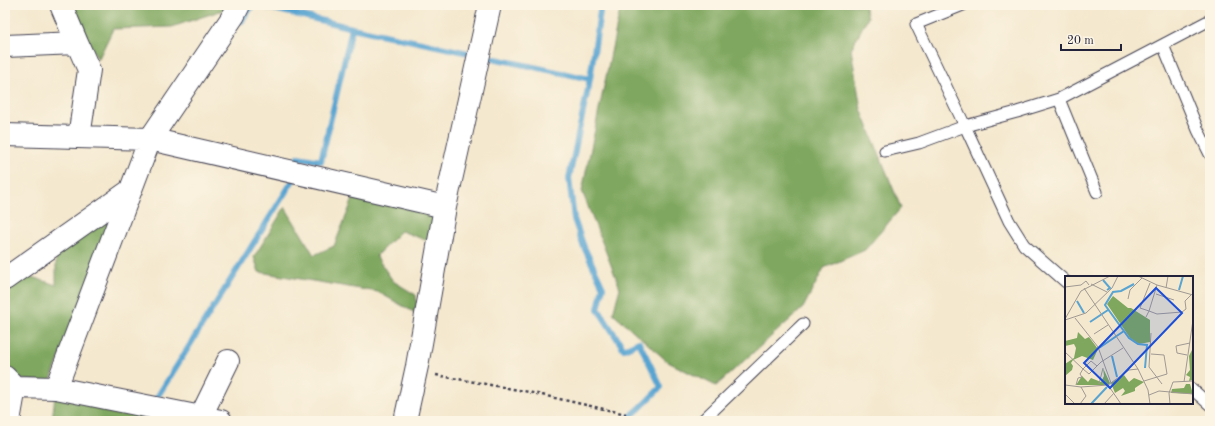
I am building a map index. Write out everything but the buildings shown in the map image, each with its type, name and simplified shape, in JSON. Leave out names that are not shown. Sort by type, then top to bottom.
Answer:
[{"type":"street","points":[[61,5],[89,70],[79,138]]},
{"type":"street","points":[[56,388],[150,138],[234,15],[239,5]]},
{"type":"street","points":[[404,421],[416,371],[445,207],[490,5]]},
{"type":"street","points":[[5,46],[77,43]]},
{"type":"street","points":[[5,135],[79,138],[150,138],[445,207]]},
{"type":"street","points":[[5,279],[131,190]]},
{"type":"street","points":[[9,421],[10,382],[56,388],[211,419],[228,361]]},
{"type":"lane","points":[[963,5],[916,24],[1009,221],[1024,245],[1065,281]]},
{"type":"lane","points":[[885,152],[919,143],[965,126],[1059,99],[1210,20]]},
{"type":"lane","points":[[1163,45],[1198,130],[1210,154]]},
{"type":"lane","points":[[1059,99],[1097,192]]},
{"type":"lane","points":[[702,421],[803,324]]},
{"type":"lane","points":[[1193,390],[1210,406]]},
{"type":"path","points":[[416,371],[524,391],[626,414]]},
{"type":"green space","points":[[70,5],[229,5],[229,8],[172,27],[113,29],[98,60]]},
{"type":"green space","points":[[621,5],[864,5],[868,17],[851,49],[861,109],[901,208],[865,250],[824,268],[803,308],[716,386],[668,362],[613,313],[620,288],[582,191]]},
{"type":"green space","points":[[355,194],[434,213],[431,242],[401,231],[376,256],[393,281],[416,295],[417,314],[378,292],[259,272],[254,257],[285,207],[314,255],[334,246]]},
{"type":"green space","points":[[119,205],[50,382],[15,379],[5,368],[5,289],[26,275],[56,285],[56,250]]},
{"type":"green space","points":[[55,395],[171,421],[52,421]]},
{"type":"waterway","points":[[242,21],[253,5]]},
{"type":"waterway","points":[[258,5],[352,28],[590,79]]},
{"type":"waterway","points":[[601,5],[590,79],[569,178],[574,219],[584,247],[603,287],[598,309],[624,349],[639,342],[661,387],[625,421]]},
{"type":"waterway","points":[[297,168],[298,157],[321,161],[352,28]]},
{"type":"waterway","points":[[156,399],[295,177]]}]
